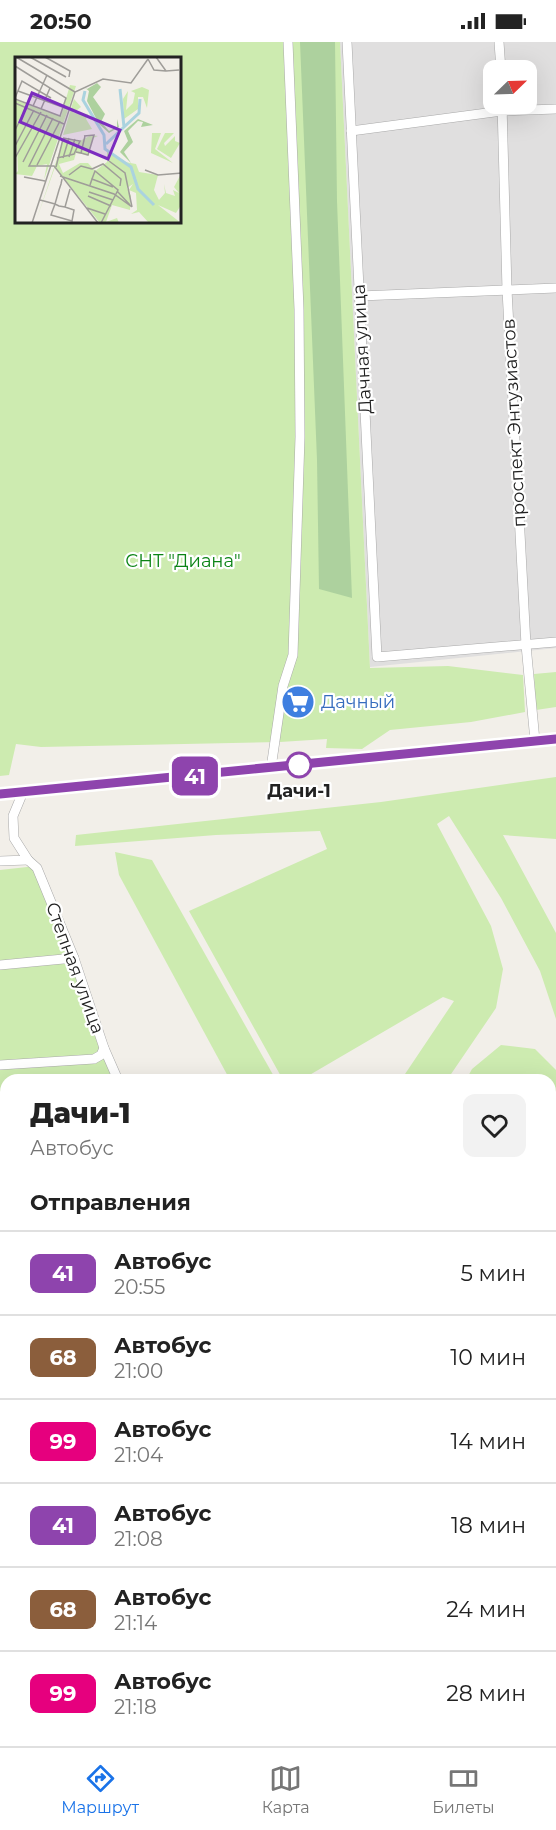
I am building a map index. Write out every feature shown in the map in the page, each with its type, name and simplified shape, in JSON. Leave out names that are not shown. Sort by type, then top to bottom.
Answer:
[{"type":"street","points":[[271,768],[283,686],[293,655],[300,437],[299,309],[288,42]]},
{"type":"street","name":"Дачная улица","points":[[347,42],[377,657],[526,645]]},
{"type":"street","points":[[499,42],[500,60]]},
{"type":"street","points":[[537,109],[556,110]]},
{"type":"street","points":[[351,131],[483,110]]},
{"type":"street","name":"проспект Энтузиастов","points":[[502,114],[507,290],[526,645],[535,741]]},
{"type":"street","points":[[360,296],[556,288]]},
{"type":"street","points":[[526,645],[556,642]]},
{"type":"street","points":[[0,794],[556,739]]},
{"type":"street","name":"Степная улица","points":[[23,792],[13,816],[14,838],[28,860],[37,868],[74,958],[104,1048],[115,1074]]},
{"type":"street","points":[[0,861],[28,860]]},
{"type":"street","points":[[0,965],[74,958]]},
{"type":"street","points":[[0,1065],[94,1059],[101,1055],[104,1048]]},
{"type":"shaded area","points":[[340,42],[556,42],[556,648],[370,667]]},
{"type":"green space","name":"СНТ \"Диана\"","points":[[0,42],[340,42],[370,668],[448,666],[523,675],[525,712],[471,722],[390,730],[362,749],[326,748],[327,739],[41,747],[16,744],[9,775],[0,776]]},
{"type":"green space","points":[[300,42],[335,42],[337,201],[352,598],[319,589],[317,460]]},
{"type":"green space","points":[[556,672],[556,707],[536,710],[534,674]]},
{"type":"green space","points":[[556,777],[556,839],[503,835],[556,933],[556,1019],[540,971],[501,898],[449,816],[437,824],[491,926],[503,969],[496,1008],[451,1074],[405,1074],[454,1001],[443,997],[311,1074],[280,1074],[189,911],[327,849],[320,831],[216,835],[75,846],[76,835],[381,802]]},
{"type":"green space","points":[[115,852],[152,860],[273,1074],[227,1074],[119,875]]},
{"type":"green space","points":[[36,866],[75,966],[111,1074],[0,1074],[0,870]]},
{"type":"green space","points":[[501,1045],[535,1049],[556,1070],[556,1074],[469,1074],[472,1069]]},
{"type":"bus line","name":"41","points":[[0,794],[556,739]]},
{"type":"place","name":"Дачный","points":[[298,702]]},
{"type":"place","name":"Дачи-1","points":[[299,765]]}]
